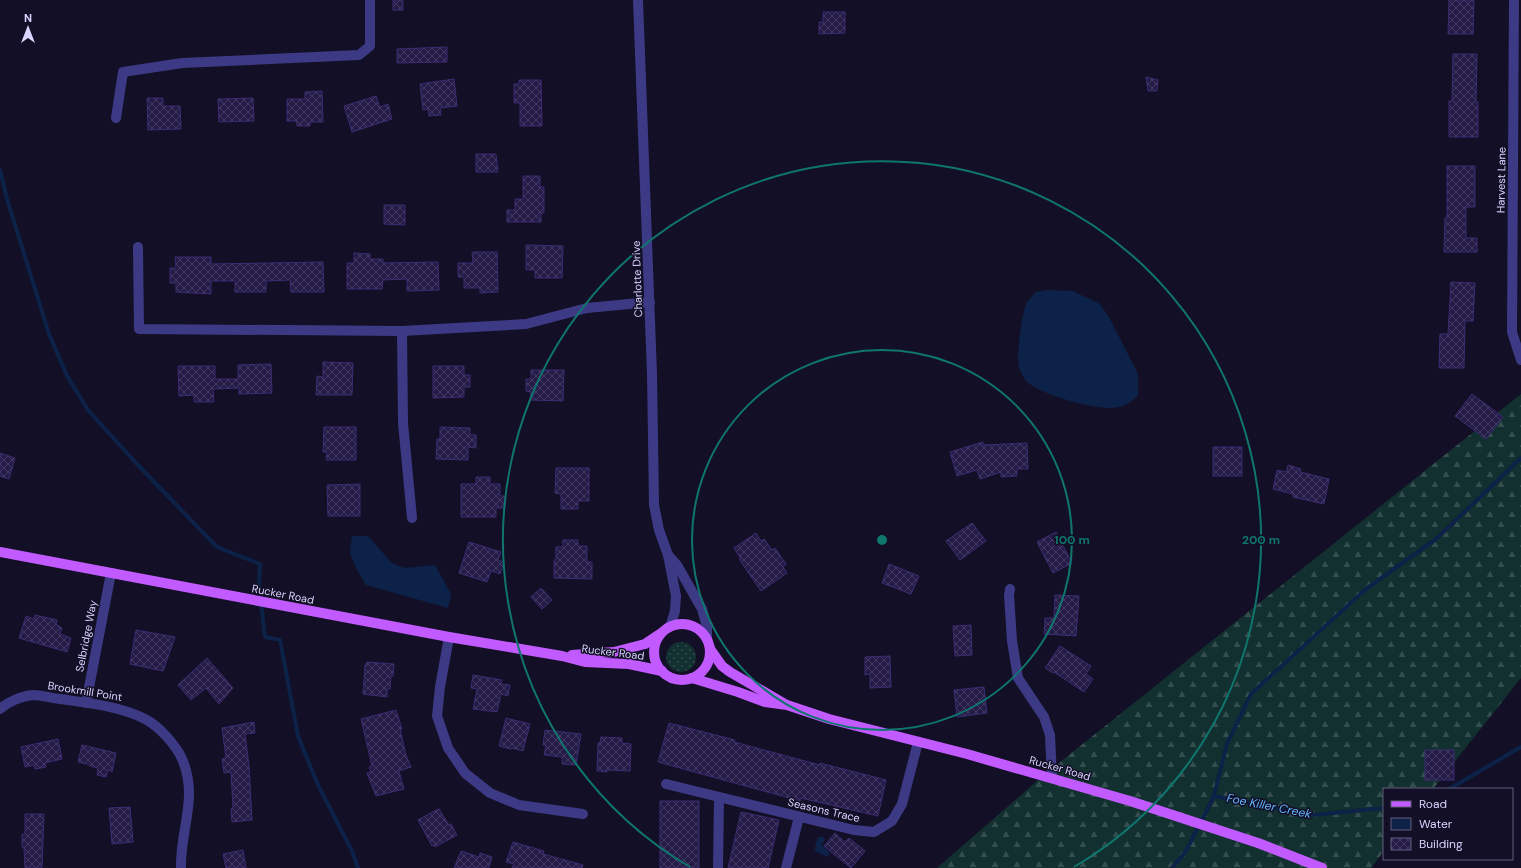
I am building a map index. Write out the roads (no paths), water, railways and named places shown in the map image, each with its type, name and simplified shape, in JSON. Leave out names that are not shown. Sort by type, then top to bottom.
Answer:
[{"type":"main road","name":"Rucker Road","points":[[0,552],[449,637],[562,656],[585,662],[629,664],[662,671]]},
{"type":"main road","points":[[679,624],[697,628],[704,634],[708,644],[709,661],[698,676],[692,678],[680,680],[671,678],[657,665],[654,657],[654,648],[657,639],[666,630],[679,624]]},
{"type":"main road","name":"Rucker Road","points":[[562,656],[614,652],[645,644],[666,630]]},
{"type":"main road","name":"Rucker Road","points":[[708,644],[722,666],[786,705]]},
{"type":"main road","name":"Rucker Road","points":[[692,678],[765,702],[786,705],[829,719],[1052,778],[1218,830],[1322,868]]},
{"type":"street","points":[[116,118],[123,72],[182,63],[358,56],[370,46],[370,0]]},
{"type":"street","name":"Charlotte Drive","points":[[638,0],[650,302],[654,505],[658,530],[668,555],[676,596],[675,611],[671,624],[666,630]]},
{"type":"street","name":"Harvest Lane","points":[[1514,0],[1517,148],[1512,332],[1521,360]]},
{"type":"street","points":[[138,247],[139,329],[402,331],[526,324],[587,308],[650,302]]},
{"type":"street","points":[[402,331],[403,422],[412,518]]},
{"type":"street","name":"Charlotte Drive","points":[[668,555],[677,565],[702,609],[707,627],[708,644]]},
{"type":"street","name":"Selbridge Way","points":[[86,703],[111,573]]},
{"type":"street","points":[[1010,589],[1009,595],[1012,641],[1018,678],[1044,717],[1050,735],[1052,778]]},
{"type":"street","points":[[449,637],[440,687],[437,716],[448,748],[465,773],[490,793],[519,805],[583,814]]},
{"type":"street","name":"Brookmill Point","points":[[0,708],[18,698],[33,695],[86,703],[124,710],[146,719],[168,737],[182,760],[188,779],[190,797],[181,853],[181,868]]},
{"type":"street","name":"Seasons Trace","points":[[666,784],[854,830],[874,832],[892,821],[902,804],[918,742]]},
{"type":"street","points":[[718,868],[720,797]]},
{"type":"street","points":[[786,868],[799,817]]},
{"type":"water","points":[[1046,290],[1073,291],[1100,304],[1109,317],[1138,374],[1138,396],[1129,403],[1119,407],[1099,407],[1085,405],[1057,397],[1044,392],[1026,381],[1020,370],[1018,362],[1024,309],[1027,302],[1036,292]]},
{"type":"water","points":[[352,536],[368,536],[392,563],[404,568],[435,565],[451,594],[448,608],[366,585],[356,568],[350,553]]},
{"type":"water","points":[[819,837],[823,837],[825,839],[822,845],[830,853],[827,857],[815,851],[816,842]]},
{"type":"waterway","points":[[0,170],[7,199],[49,334],[67,376],[88,410],[135,462],[217,547],[260,564],[259,586],[265,637],[280,640],[298,736],[318,785],[352,851],[358,868]]},
{"type":"waterway","points":[[1214,796],[1227,744],[1251,694],[1366,589],[1436,539],[1521,458]]},
{"type":"waterway","name":"Foe Killer Creek","points":[[1451,788],[1521,747]]},
{"type":"waterway","name":"Foe Killer Creek","points":[[1172,868],[1186,851],[1214,796],[1312,815],[1383,808]]}]
